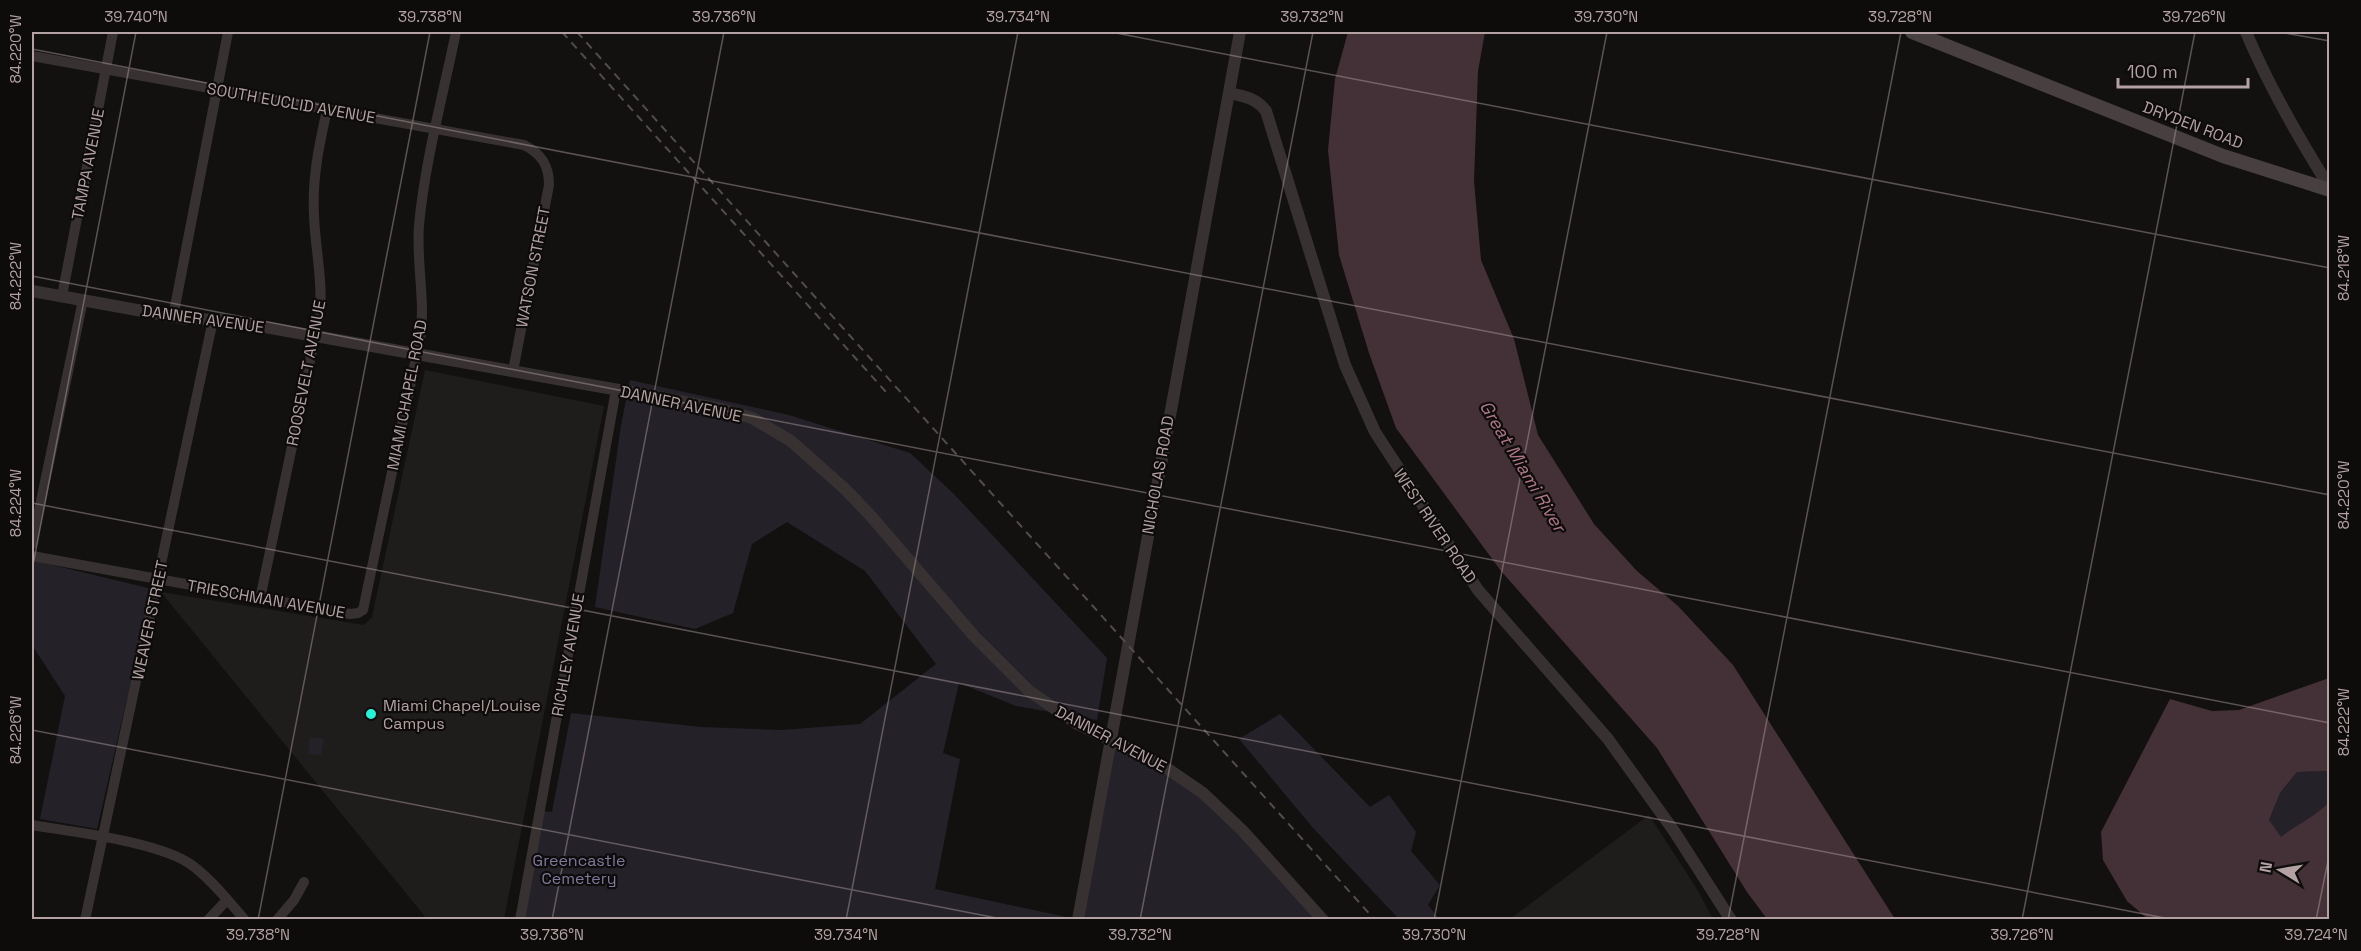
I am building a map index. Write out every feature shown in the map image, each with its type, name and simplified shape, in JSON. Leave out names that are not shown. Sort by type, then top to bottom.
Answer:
[{"type":"main road","name":"DRYDEN ROAD","points":[[1912,32],[2223,156],[2330,189]]},
{"type":"street","name":"TAMPA AVENUE","points":[[62,296],[113,32]]},
{"type":"street","points":[[173,317],[228,32]]},
{"type":"street","name":"MIAMI CHAPEL ROAD","points":[[358,613],[363,610],[366,599],[417,354],[423,316],[419,226],[422,196],[456,32]]},
{"type":"street","name":"NICHOLAS ROAD","points":[[1078,920],[1240,32]]},
{"type":"street","points":[[2246,32],[2265,77],[2288,121],[2330,189]]},
{"type":"street","name":"SOUTH EUCLID AVENUE","points":[[32,56],[524,145],[532,149],[544,163]]},
{"type":"street","name":"WEST RIVER ROAD","points":[[1229,93],[1250,97],[1266,111],[1345,365],[1362,407],[1393,463],[1478,590],[1573,698],[1642,786],[1731,920]]},
{"type":"street","name":"ROOSEVELT AVENUE","points":[[260,599],[316,336],[321,283],[313,198],[316,166],[327,110]]},
{"type":"street","name":"WATSON STREET","points":[[513,371],[549,186],[549,174],[544,163]]},
{"type":"street","name":"DANNER AVENUE","points":[[32,291],[173,317],[200,321],[225,320],[706,405],[762,423],[791,441],[845,489],[1006,669],[1050,707],[1111,742],[1165,767],[1209,797],[1323,920]]},
{"type":"street","points":[[32,544],[83,300]]},
{"type":"street","name":"WEAVER STREET","points":[[86,920],[213,320]]},
{"type":"street","name":"RICHLEY AVENUE","points":[[520,920],[616,390]]},
{"type":"street","name":"TRIESCHMAN AVENUE","points":[[32,556],[260,599],[350,614],[358,613]]},
{"type":"street","points":[[32,825],[143,846],[175,856],[197,870],[246,920]]},
{"type":"street","points":[[277,920],[294,900],[304,882]]},
{"type":"street","points":[[208,920],[227,900]]},
{"type":"shaded area","points":[[425,370],[604,406],[504,919],[427,919],[161,592],[364,625],[372,617]]},
{"type":"shaded area","points":[[1649,815],[1697,889],[1713,919],[1510,919]]},
{"type":"green space","name":"Greencastle Cemetery","points":[[630,380],[789,415],[910,453],[954,494],[1107,658],[1097,720],[1016,706],[959,683],[943,753],[960,759],[935,889],[1076,919],[520,920],[539,811],[552,812],[571,713],[701,727],[781,730],[860,724],[936,664],[865,571],[787,522],[752,544],[733,613],[695,629],[595,607],[621,425]]},
{"type":"green space","points":[[32,560],[152,589],[97,829],[40,819],[65,696],[32,645]]},
{"type":"green space","points":[[1280,714],[1370,807],[1389,795],[1416,832],[1411,851],[1440,885],[1428,905],[1439,919],[1399,919],[1313,828],[1239,739]]},
{"type":"green space","points":[[310,737],[324,739],[321,755],[308,754]]},
{"type":"green space","points":[[1111,742],[1185,779],[1323,920],[1078,920]]},
{"type":"green space","points":[[2329,771],[2329,802],[2281,838],[2269,820],[2280,793],[2297,772]]},
{"type":"water","name":"Great Miami River","points":[[1348,32],[1485,32],[1478,71],[1474,181],[1481,260],[1514,339],[1538,435],[1594,524],[1637,571],[1678,606],[1733,665],[1895,919],[1767,919],[1747,892],[1657,748],[1501,571],[1396,428],[1369,353],[1339,255],[1328,150],[1335,79]]},
{"type":"water","points":[[2329,678],[2329,771],[2297,772],[2280,793],[2269,820],[2281,837],[2329,802],[2329,919],[2148,919],[2127,901],[2103,860],[2101,832],[2170,699],[2212,711],[2239,710]]},
{"type":"railway","points":[[562,32],[886,392]]},
{"type":"railway","points":[[577,32],[1375,920]]},
{"type":"place","name":"Miami Chapel/Louise Campus","points":[[371,714]]}]
